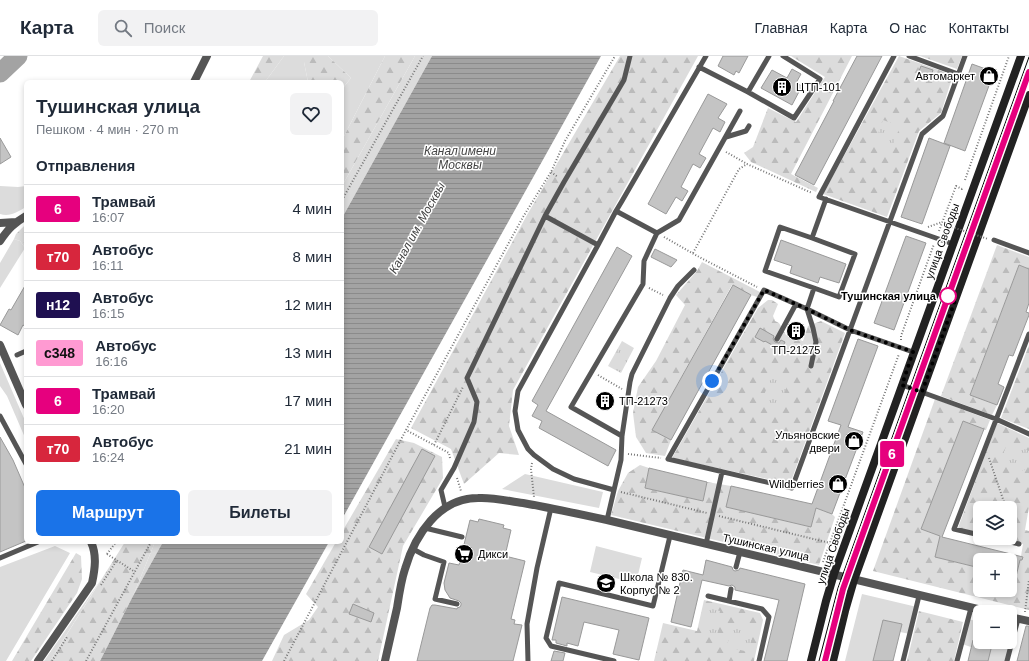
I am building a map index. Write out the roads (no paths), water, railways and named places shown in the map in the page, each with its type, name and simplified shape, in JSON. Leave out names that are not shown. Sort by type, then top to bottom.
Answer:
[{"type":"main road","name":"улица Свободы","points":[[811,661],[834,574],[1021,56]]},
{"type":"main road","points":[[833,661],[854,580],[1029,95]]},
{"type":"street","points":[[195,80],[207,56]]},
{"type":"street","points":[[0,241],[6,231],[24,217]]},
{"type":"street","points":[[0,223],[16,222]]},
{"type":"street","points":[[0,345],[24,400]]},
{"type":"street","name":"Тушинская улица","points":[[445,507],[456,501],[464,499],[495,498],[551,508],[834,574],[971,608]]},
{"type":"street","points":[[385,661],[404,574],[413,549],[434,516],[445,507]]},
{"type":"street","points":[[38,661],[92,583],[95,560],[91,544]]},
{"type":"street","points":[[1017,618],[1027,617]]},
{"type":"lane","points":[[445,507],[442,490],[454,468],[474,422],[477,402],[467,378],[546,216],[564,182],[624,80],[630,56]]},
{"type":"lane","points":[[614,490],[574,479],[534,456],[528,449],[518,430],[515,411],[518,391],[616,211],[706,56]]},
{"type":"lane","points":[[748,92],[769,56]]},
{"type":"lane","points":[[699,67],[794,118],[820,78],[783,56]]},
{"type":"lane","points":[[894,56],[819,196],[952,244]]},
{"type":"lane","points":[[909,56],[958,74]]},
{"type":"lane","points":[[913,352],[850,330],[764,290],[668,459],[792,488],[850,330],[890,222],[922,134],[943,116],[965,56]]},
{"type":"lane","points":[[622,436],[571,407],[643,284],[644,261],[658,233],[679,220],[740,111]]},
{"type":"lane","points":[[726,137],[746,131],[749,126]]},
{"type":"lane","points":[[812,238],[826,199]]},
{"type":"lane","points":[[616,211],[658,233]]},
{"type":"lane","points":[[546,216],[598,245]]},
{"type":"lane","points":[[780,227],[812,238],[855,254],[839,297],[765,270],[780,227]]},
{"type":"lane","points":[[994,240],[1029,253]]},
{"type":"lane","points":[[607,520],[621,460],[622,436],[632,374],[670,298],[678,286],[694,270]]},
{"type":"lane","points":[[811,366],[816,342],[807,309],[814,288]]},
{"type":"lane","points":[[777,339],[796,304]]},
{"type":"lane","points":[[973,533],[954,529],[1029,334]]},
{"type":"lane","points":[[17,355],[24,351]]},
{"type":"lane","points":[[902,385],[996,419],[1029,434]]},
{"type":"lane","points":[[0,416],[24,460]]},
{"type":"lane","points":[[706,544],[722,472]]},
{"type":"lane","points":[[528,661],[527,624],[537,568],[551,508]]},
{"type":"lane","points":[[425,528],[462,537]]},
{"type":"lane","points":[[614,661],[551,646],[546,638],[559,583],[653,606],[670,536]]},
{"type":"lane","points":[[0,558],[33,544]]},
{"type":"lane","points":[[413,549],[424,555],[444,562],[436,599],[457,604]]},
{"type":"lane","points":[[736,568],[740,552]]},
{"type":"lane","points":[[728,601],[731,589]]},
{"type":"lane","points":[[708,596],[762,609],[769,617],[758,661]]},
{"type":"lane","points":[[903,661],[920,596]]},
{"type":"lane","points":[[957,661],[971,608]]},
{"type":"lane","points":[[1008,661],[1010,649]]},
{"type":"water","name":"Канал имени Москвы","points":[[432,56],[601,56],[344,515],[344,214]]},
{"type":"water","points":[[162,544],[328,544],[262,661],[100,661],[133,596]]},
{"type":"waterway","points":[[0,73],[18,56]]},
{"type":"tram line","points":[[819,661],[838,588],[1029,57]]},
{"type":"tram line","name":"6","points":[[825,661],[843,589],[1029,72]]},
{"type":"place","name":"Автомаркет","points":[[989,76]]},
{"type":"place","name":"ЦТП-101","points":[[782,87]]},
{"type":"place","name":"Тушинская улица","points":[[948,296]]},
{"type":"place","name":"ТП-21275","points":[[796,331]]},
{"type":"place","name":"ТП-21273","points":[[605,401]]},
{"type":"place","name":"Ульяновские двери","points":[[854,441]]},
{"type":"place","name":"Wildberries","points":[[838,484]]},
{"type":"place","name":"Дикси","points":[[464,554]]},
{"type":"place","name":"Школа № 830. Корпус № 2","points":[[606,583]]},
{"type":"water label","name":"Канал им. Москвы","points":[[417,228]]}]
